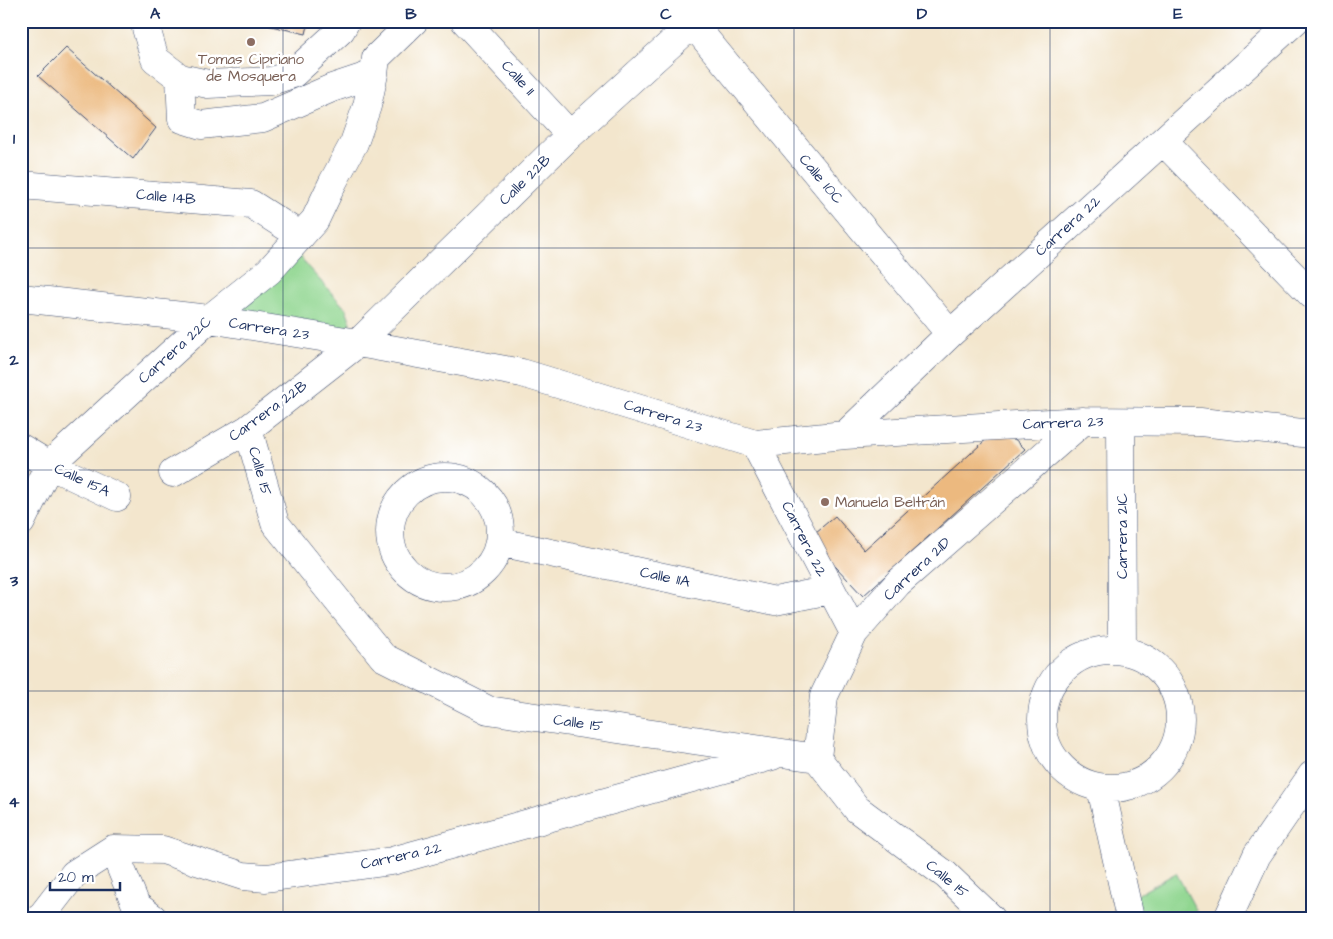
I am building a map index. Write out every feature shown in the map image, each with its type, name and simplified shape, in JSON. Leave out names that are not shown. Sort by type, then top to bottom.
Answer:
[{"type":"street","points":[[144,21],[155,59],[180,78],[208,84],[271,81],[293,74],[341,30],[346,21]]},
{"type":"street","points":[[301,236],[315,220],[332,182],[354,143],[367,106],[376,58],[414,21]]},
{"type":"street","name":"Calle 11","points":[[465,21],[570,135]]},
{"type":"street","name":"Carrera 22","points":[[845,435],[950,334],[1295,21]]},
{"type":"street","name":"Calle 22B","points":[[358,343],[570,135],[693,22]]},
{"type":"street","name":"Calle 10C","points":[[693,22],[950,334]]},
{"type":"street","points":[[180,78],[182,119],[201,125],[263,118],[332,88],[374,74]]},
{"type":"street","points":[[1163,141],[1312,295]]},
{"type":"street","name":"Calle 14B","points":[[21,185],[252,204],[301,236]]},
{"type":"street","name":"Carrera 22C","points":[[49,465],[209,319],[269,270],[301,236]]},
{"type":"street","name":"Carrera 23","points":[[21,298],[209,319],[358,343],[522,373],[755,444],[845,435],[1083,422],[1200,422],[1312,434]]},
{"type":"street","name":"Carrera 22B","points":[[173,473],[248,429],[358,343]]},
{"type":"street","name":"Carrera 21D","points":[[817,758],[824,696],[854,633],[898,583],[1083,422]]},
{"type":"street","name":"Carrera 21C","points":[[1121,422],[1122,651]]},
{"type":"street","name":"Calle 15","points":[[248,429],[275,522],[383,657],[488,710],[817,758],[857,809],[946,875],[991,918]]},
{"type":"street","name":"Carrera 22","points":[[755,444],[854,633]]},
{"type":"street","name":"Calle 15A","points":[[21,448],[49,465],[117,497]]},
{"type":"street","points":[[21,522],[49,465]]},
{"type":"street","name":"Calle 11A","points":[[499,542],[775,601],[830,590]]},
{"type":"street","points":[[1111,649],[1122,651],[1134,653],[1155,665],[1170,682],[1179,702],[1181,724],[1175,746],[1163,765],[1146,780],[1124,787],[1102,788],[1079,781],[1060,768],[1047,748],[1041,726],[1042,703],[1052,681],[1068,664],[1088,653],[1111,649]]},
{"type":"street","name":"Carrera 22","points":[[114,849],[163,850],[243,876],[266,878],[392,861],[783,753]]},
{"type":"street","points":[[1228,918],[1257,856],[1312,775]]},
{"type":"street","points":[[1102,788],[1130,918]]},
{"type":"street","points":[[40,918],[74,874],[114,849],[141,913]]},
{"type":"green space","points":[[299,254],[307,266],[346,309],[350,324],[343,329],[232,308]]},
{"type":"green space","points":[[1176,873],[1196,910],[1195,918],[1139,918],[1135,896]]},
{"type":"building","points":[[249,21],[309,21],[306,34]]},
{"type":"building","points":[[66,48],[156,128],[133,159],[38,76]]},
{"type":"building","name":"Manuela Beltrán","points":[[1001,426],[1025,449],[863,596],[809,538],[835,516],[864,550]]},
{"type":"place","name":"Tomas Cipriano de Mosquera","points":[[251,42]]},
{"type":"place","name":"Manuela Beltrán","points":[[825,502]]}]
